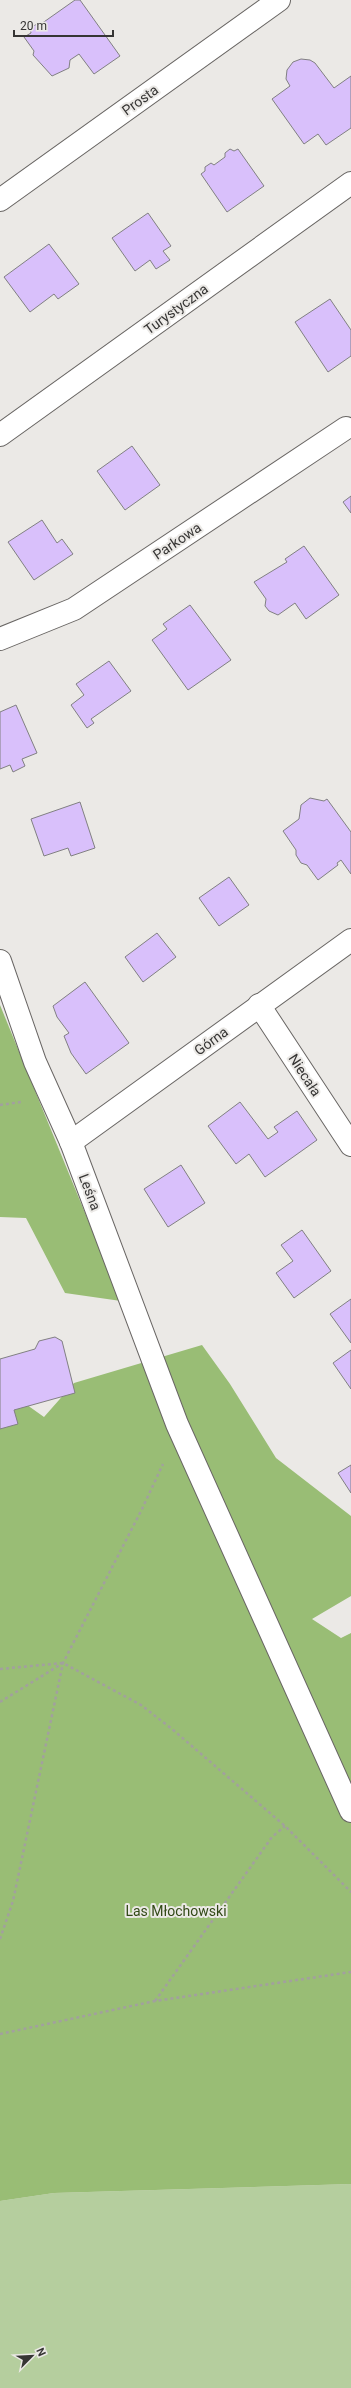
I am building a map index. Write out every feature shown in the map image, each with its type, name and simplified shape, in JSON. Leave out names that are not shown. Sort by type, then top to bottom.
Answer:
[{"type":"street","name":"Prosta","points":[[0,200],[279,0]]},
{"type":"street","name":"Turystyczna","points":[[0,435],[351,184]]},
{"type":"street","name":"Parkowa","points":[[0,639],[74,609],[346,428]]},
{"type":"street","name":"Górna","points":[[71,1142],[351,940]]},
{"type":"street","name":"Leśna","points":[[0,961],[35,1062],[71,1142],[177,1424],[351,1811]]},
{"type":"street","name":"Niecała","points":[[259,1005],[351,1144]]},
{"type":"path","points":[[0,1939],[13,1901],[63,1663],[142,1509],[165,1458],[177,1424]]},
{"type":"path","points":[[0,1702],[63,1663]]},
{"type":"path","points":[[0,1669],[63,1663],[141,1705],[172,1728],[285,1826],[351,1892]]},
{"type":"path","points":[[155,2001],[272,1837],[285,1826]]},
{"type":"path","points":[[0,2034],[155,2001],[351,1972]]},
{"type":"green space","points":[[0,1005],[121,1301],[65,1293],[26,1218],[0,1217]]},
{"type":"green space","name":"Las Młochowski","points":[[202,1345],[230,1384],[276,1458],[351,1516],[351,1596],[312,1619],[341,1638],[351,1633],[351,2184],[54,2193],[0,2201],[0,1404],[13,1395],[44,1417],[74,1383]]},
{"type":"green space","points":[[351,2184],[351,2388],[0,2388],[0,2201],[54,2193]]},
{"type":"building","points":[[75,0],[80,0],[120,56],[94,74],[79,54],[70,60],[69,68],[52,76],[33,55],[34,51],[24,37],[31,33],[30,28],[37,24],[41,24]]},
{"type":"building","points":[[301,59],[310,60],[315,63],[334,88],[351,76],[351,128],[326,145],[318,134],[304,144],[272,99],[290,86],[286,79],[287,70],[293,62]]},
{"type":"building","points":[[230,149],[234,151],[238,149],[264,186],[227,212],[201,174],[205,171],[205,167],[211,163],[214,165],[225,157],[225,153]]},
{"type":"building","points":[[148,213],[171,246],[163,251],[170,260],[156,269],[150,260],[135,271],[112,238]]},
{"type":"building","points":[[49,244],[79,284],[58,299],[54,294],[30,312],[4,277]]},
{"type":"building","points":[[330,299],[351,330],[351,356],[328,372],[295,322]]},
{"type":"building","points":[[132,446],[160,485],[125,510],[97,471]]},
{"type":"building","points":[[351,496],[351,513],[343,502]]},
{"type":"building","points":[[42,520],[57,543],[62,539],[73,554],[34,580],[8,542]]},
{"type":"building","points":[[304,546],[339,595],[306,619],[295,603],[278,615],[269,611],[265,606],[266,599],[254,582],[287,562],[285,559]]},
{"type":"building","points":[[190,605],[231,660],[188,690],[152,640],[167,629],[163,624]]},
{"type":"building","points":[[109,661],[131,691],[91,719],[94,723],[87,728],[71,705],[84,695],[76,684]]},
{"type":"building","points":[[16,705],[37,753],[22,759],[25,766],[13,772],[10,765],[0,769],[0,712]]},
{"type":"building","points":[[310,798],[324,801],[327,799],[351,832],[351,874],[341,860],[337,863],[338,865],[318,880],[307,865],[301,863],[296,855],[296,850],[283,831],[299,819],[301,805]]},
{"type":"building","points":[[80,802],[95,848],[71,856],[68,848],[44,856],[31,819]]},
{"type":"building","points":[[229,877],[249,905],[219,926],[199,898]]},
{"type":"building","points":[[157,933],[176,957],[143,982],[125,957]]},
{"type":"building","points":[[85,982],[129,1043],[86,1074],[71,1053],[64,1036],[69,1033],[57,1017],[53,1006]]},
{"type":"building","points":[[240,1102],[268,1139],[278,1132],[274,1127],[297,1111],[317,1140],[265,1177],[249,1154],[236,1164],[208,1126]]},
{"type":"building","points":[[181,1165],[205,1203],[168,1227],[144,1189]]},
{"type":"building","points":[[302,1230],[331,1271],[294,1298],[276,1273],[293,1261],[281,1245]]},
{"type":"building","points":[[351,1299],[351,1343],[330,1314]]},
{"type":"building","points":[[55,1337],[62,1341],[75,1393],[14,1410],[18,1424],[0,1429],[0,1359],[35,1349],[39,1341]]},
{"type":"building","points":[[351,1350],[351,1389],[333,1363]]},
{"type":"building","points":[[351,1465],[351,1493],[338,1473]]}]
